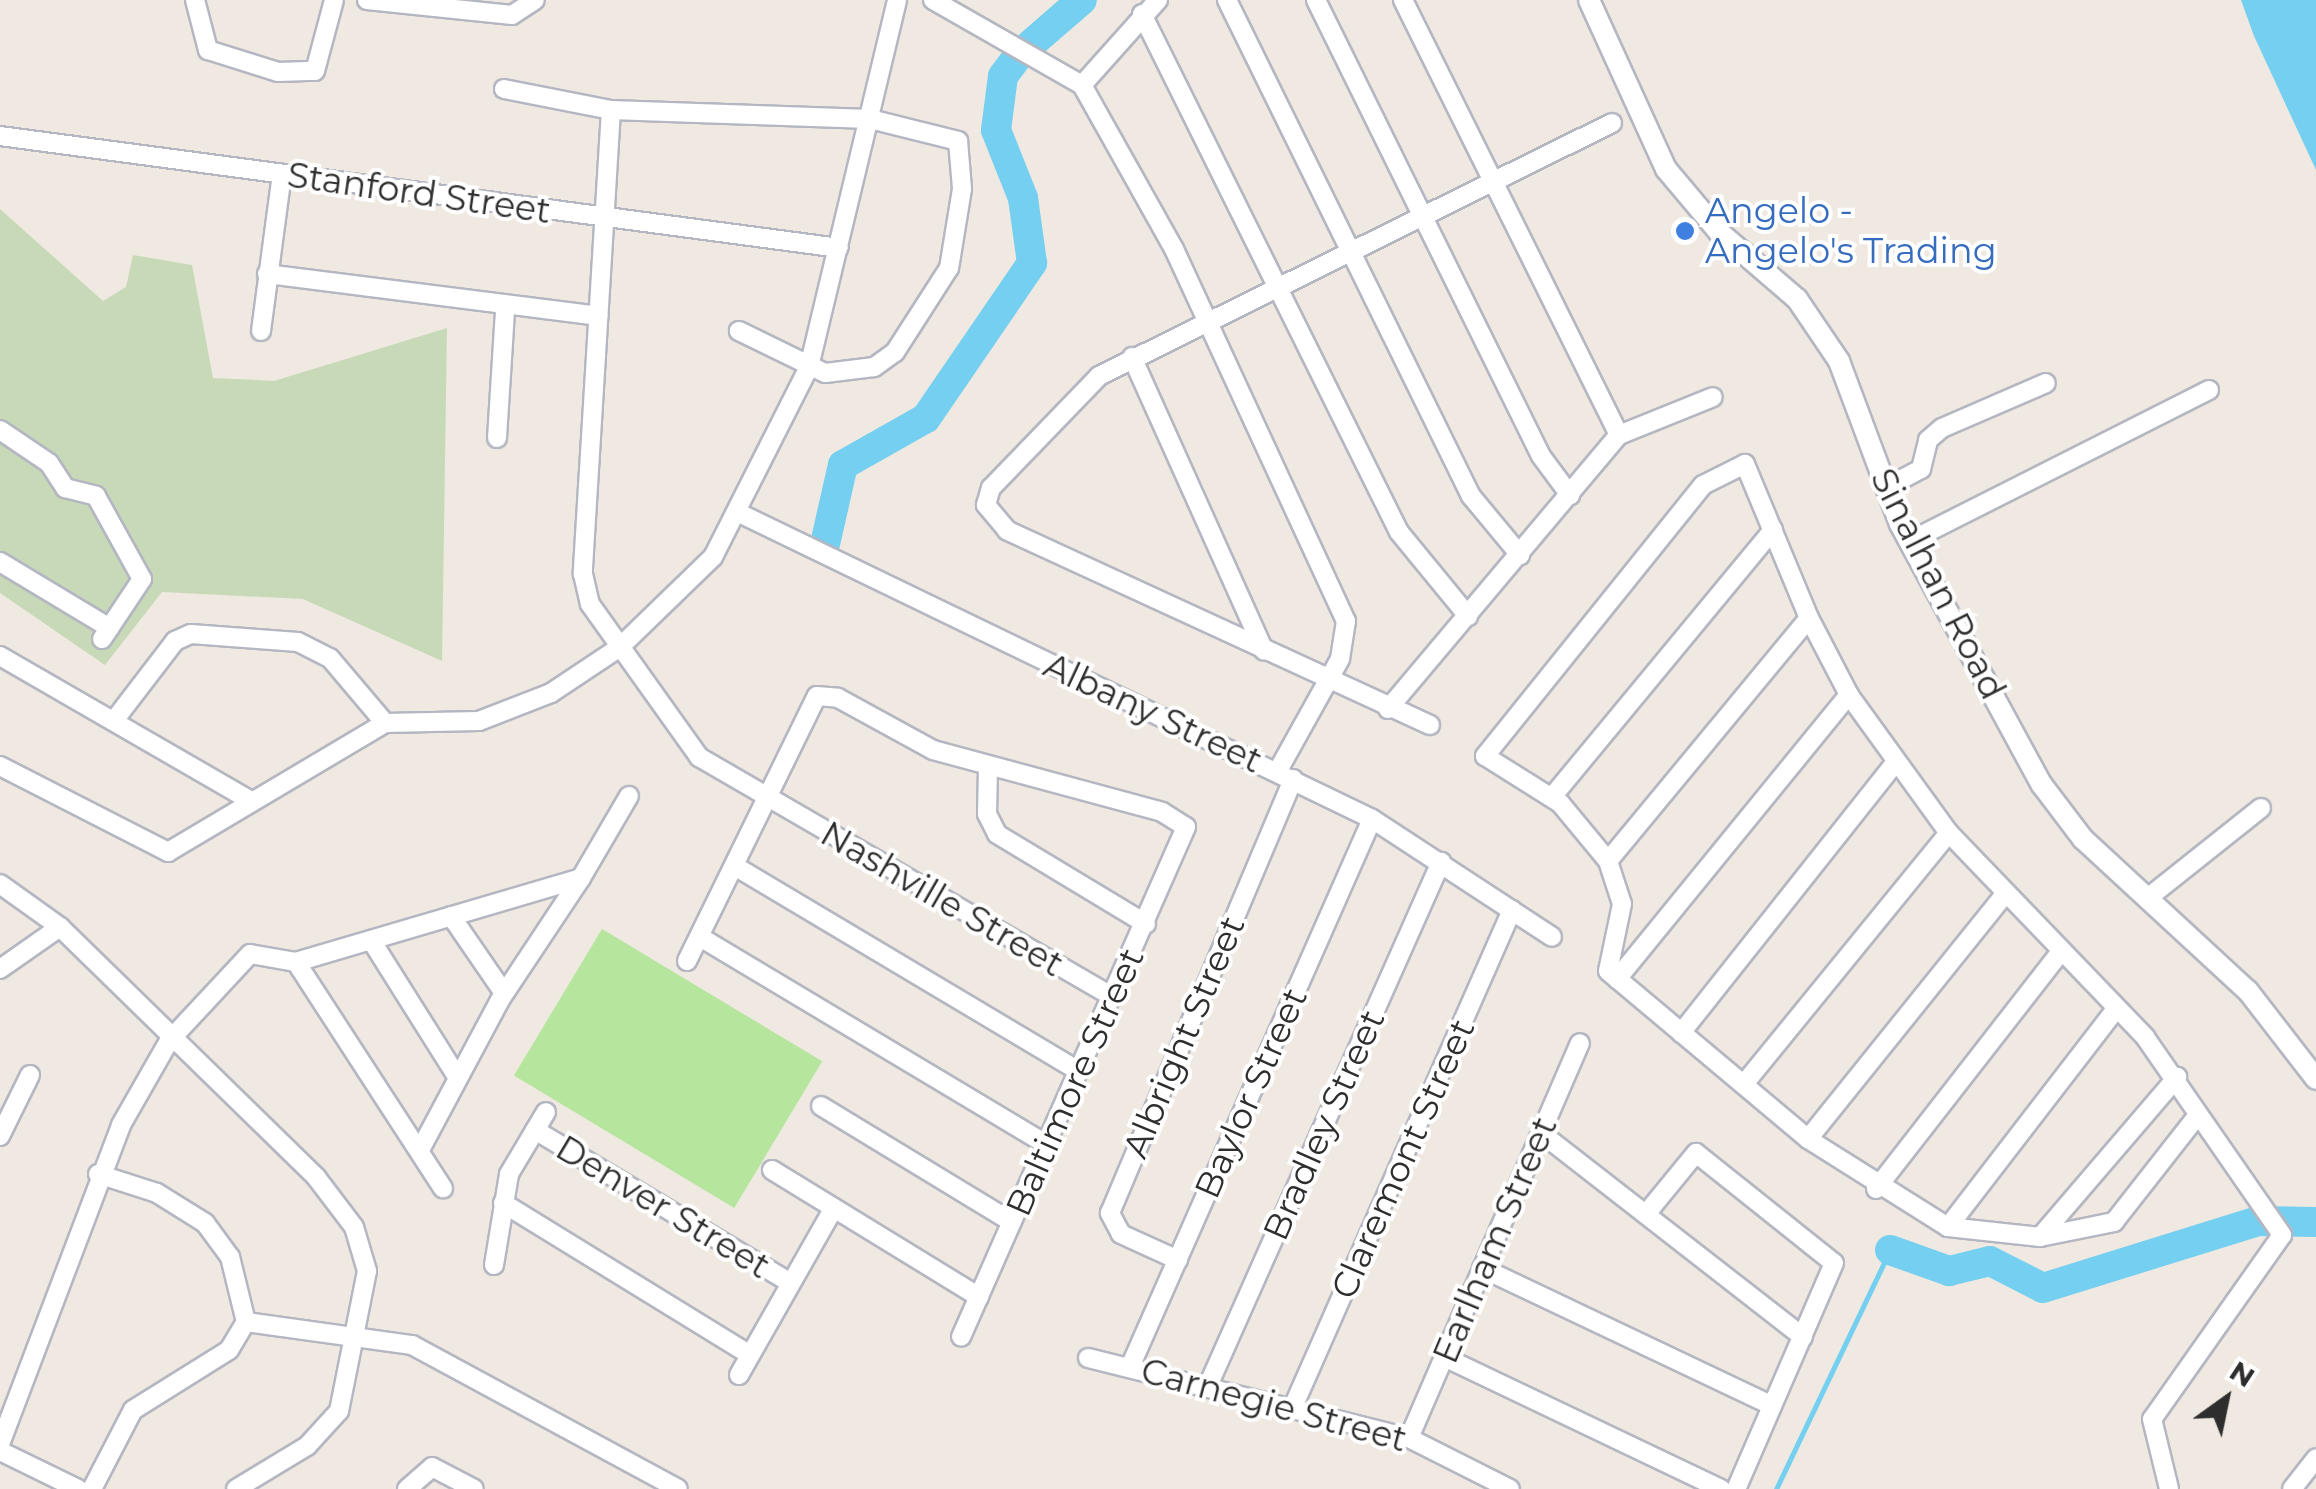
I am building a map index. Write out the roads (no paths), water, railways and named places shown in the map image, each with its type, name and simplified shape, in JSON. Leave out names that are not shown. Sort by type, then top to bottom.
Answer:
[{"type":"street","points":[[195,0],[208,50],[278,72],[316,71],[334,0]]},
{"type":"street","points":[[367,0],[512,15],[536,0]]},
{"type":"street","points":[[0,766],[162,852],[385,723],[479,722],[551,692],[620,647],[713,558],[740,513],[808,367],[840,248],[897,0]]},
{"type":"street","points":[[933,0],[1082,85],[1206,321],[1346,621],[1340,659],[1325,679],[1285,775]]},
{"type":"street","points":[[1082,85],[1158,0]]},
{"type":"street","points":[[1228,0],[1348,252],[1471,496],[1520,554]]},
{"type":"street","points":[[1316,0],[1540,456],[1570,494]]},
{"type":"street","points":[[1403,0],[1618,435]]},
{"type":"street","name":"Sinalhan Road","points":[[1589,0],[1666,169],[1718,232],[1797,299],[1839,361],[1910,541],[2042,785],[2082,838],[2248,991],[2316,1079]]},
{"type":"street","points":[[1142,14],[1399,532],[1468,616]]},
{"type":"street","points":[[504,89],[612,110],[870,119],[963,147],[948,268],[926,314],[874,368],[842,375],[808,367],[739,331]]},
{"type":"street","name":"Nashville Street","points":[[612,110],[583,574],[590,604],[699,757],[1112,996]]},
{"type":"street","points":[[1430,725],[1388,709],[1007,530],[986,504],[1073,396],[1132,358],[1612,123]]},
{"type":"street","name":"Stanford Street","points":[[0,136],[840,248]]},
{"type":"street","points":[[261,331],[282,174]]},
{"type":"street","points":[[268,274],[505,310],[598,316]]},
{"type":"street","points":[[497,438],[505,310]]},
{"type":"street","points":[[1132,358],[1264,650]]},
{"type":"street","points":[[1886,488],[1921,469],[1926,444],[1942,428],[2046,383]]},
{"type":"street","points":[[1910,541],[2209,390]]},
{"type":"street","points":[[1388,709],[1618,435],[1712,397]]},
{"type":"street","points":[[0,430],[49,463],[59,484],[100,502],[142,579],[106,634],[0,562]]},
{"type":"street","points":[[2169,1489],[2152,1418],[2282,1235],[2198,1116],[2177,1077],[1949,833],[1849,695],[1809,618],[1745,464],[1704,485],[1656,539],[1487,751],[1486,763],[1552,797],[1608,861],[1622,904],[1608,954],[1617,979],[1808,1140],[1876,1188],[1948,1227],[2040,1237],[2114,1222],[2198,1116]]},
{"type":"street","name":"Albany Street","points":[[740,513],[1372,819],[1552,937]]},
{"type":"street","points":[[1552,797],[1773,530]]},
{"type":"street","points":[[1608,861],[1809,618]]},
{"type":"street","points":[[116,718],[175,641],[191,634],[298,642],[330,658],[385,723]]},
{"type":"street","points":[[0,656],[116,718],[249,800]]},
{"type":"street","points":[[1617,979],[1849,695]]},
{"type":"street","points":[[688,961],[772,802],[817,696],[988,768],[987,814],[996,834],[1146,924]]},
{"type":"street","points":[[1681,1033],[1896,762]]},
{"type":"street","name":"Baltimore Street","points":[[961,1337],[1186,827],[1162,812],[988,768]]},
{"type":"street","name":"Albright Street","points":[[1178,1260],[1121,1234],[1110,1213],[1285,775]]},
{"type":"street","points":[[421,1148],[456,1075],[504,993],[630,796]]},
{"type":"street","points":[[2149,897],[2261,808]]},
{"type":"street","name":"Baylor Street","points":[[1130,1367],[1372,819]]},
{"type":"street","points":[[1744,1084],[1949,833]]},
{"type":"street","name":"Bradley Street","points":[[1207,1388],[1442,862]]},
{"type":"street","points":[[738,868],[1078,1071]]},
{"type":"street","points":[[78,1489],[0,1448],[36,1368],[98,1174],[169,1040],[250,954],[296,962],[581,878]]},
{"type":"street","points":[[0,884],[60,927],[169,1040],[316,1177],[354,1227],[367,1271],[340,1411],[307,1446],[236,1489]]},
{"type":"street","points":[[1808,1140],[2004,895]]},
{"type":"street","name":"Claremont Street","points":[[1293,1407],[1512,910]]},
{"type":"street","points":[[451,916],[504,993]]},
{"type":"street","points":[[0,970],[60,927]]},
{"type":"street","points":[[700,937],[1046,1144]]},
{"type":"street","points":[[371,940],[456,1075]]},
{"type":"street","points":[[1876,1188],[2059,954]]},
{"type":"street","points":[[296,962],[421,1148],[443,1188]]},
{"type":"street","points":[[1948,1227],[2115,1010]]},
{"type":"street","name":"Earlham Street","points":[[1409,1438],[1580,1043]]},
{"type":"street","points":[[0,1136],[30,1075]]},
{"type":"street","points":[[2040,1237],[2177,1077]]},
{"type":"street","points":[[821,1106],[1012,1222]]},
{"type":"street","points":[[494,1266],[503,1203],[546,1112]]},
{"type":"street","name":"Denver Street","points":[[535,1130],[791,1284]]},
{"type":"street","points":[[1542,1132],[1802,1337]]},
{"type":"street","points":[[1646,1214],[1696,1153],[1834,1263],[1736,1489]]},
{"type":"street","points":[[772,1170],[979,1297]]},
{"type":"street","points":[[92,1489],[133,1410],[228,1350],[246,1322],[230,1257],[205,1223],[157,1192],[98,1174]]},
{"type":"street","points":[[503,1203],[750,1355]]},
{"type":"street","points":[[739,1375],[834,1208]]},
{"type":"street","points":[[1482,1268],[1772,1406]]},
{"type":"street","points":[[246,1322],[428,1352],[678,1489]]},
{"type":"street","name":"Carnegie Street","points":[[1088,1358],[1409,1438],[1510,1489]]},
{"type":"street","points":[[1444,1358],[1721,1489]]},
{"type":"street","points":[[2292,1489],[2316,1458]]},
{"type":"street","points":[[407,1489],[432,1467],[474,1489]]},
{"type":"water","points":[[2241,0],[2316,0],[2316,170],[2254,36]]},
{"type":"waterway","points":[[1031,44],[1082,0]]},
{"type":"waterway","points":[[825,544],[843,465],[926,418],[1032,263],[1023,198],[996,130],[1003,76],[1016,59]]},
{"type":"waterway","points":[[1890,1250],[1949,1271],[1990,1261],[2043,1288],[2258,1221],[2316,1222]]},
{"type":"waterway","points":[[1776,1489],[1890,1250]]},
{"type":"place","name":"Angelo - Angelo's Trading","points":[[1685,231]]}]
